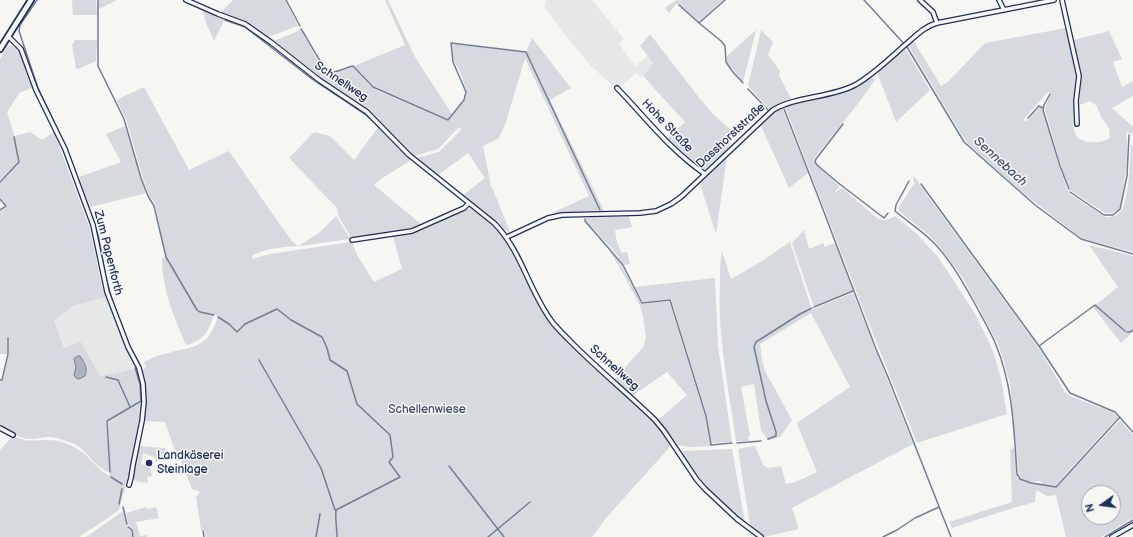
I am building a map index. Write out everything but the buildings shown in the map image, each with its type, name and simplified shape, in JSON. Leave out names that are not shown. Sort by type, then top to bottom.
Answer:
[{"type":"street","points":[[0,49],[32,0]]},
{"type":"street","name":"Schnellweg","points":[[186,0],[245,24],[272,43],[318,80],[368,112],[409,155],[468,204],[494,223],[507,237],[536,297],[554,324],[590,361],[655,420],[705,489],[737,519],[761,537]]},
{"type":"street","points":[[920,0],[933,12],[937,23]]},
{"type":"street","points":[[999,0],[1004,10]]},
{"type":"street","name":"Dasshorststraße","points":[[507,237],[548,218],[562,215],[640,213],[656,210],[671,204],[681,197],[773,110],[847,89],[855,85],[926,27],[937,23],[1054,0]]},
{"type":"street","points":[[1062,0],[1079,76],[1076,101],[1077,124]]},
{"type":"street","name":"Zum Papenforth","points":[[8,36],[21,49],[36,90],[63,145],[93,225],[110,300],[128,347],[137,363],[144,384],[142,421],[133,465],[132,478],[129,485]]},
{"type":"street","name":"Hohe Straße","points":[[617,88],[679,154],[690,164],[705,174]]},
{"type":"street","points":[[352,240],[412,230],[464,208],[468,204]]},
{"type":"street","points":[[0,428],[13,435]]},
{"type":"street","points":[[1112,537],[1133,524]]},
{"type":"shaded area","points":[[546,0],[592,0],[624,39],[619,44],[635,66],[648,56],[653,63],[641,78],[636,73],[617,90],[591,66],[566,36],[544,6]]},
{"type":"shaded area","points":[[106,297],[134,369],[100,376],[86,352],[64,348],[53,321],[73,306]]},
{"type":"shaded area","points":[[80,356],[86,366],[85,376],[79,379],[74,375],[76,367],[74,359]]},
{"type":"green space","points":[[72,0],[96,0],[97,15],[73,15]]},
{"type":"green space","points":[[99,0],[117,0],[99,9]]},
{"type":"green space","points":[[233,0],[285,0],[298,26],[268,37],[247,22],[222,13],[222,11]]},
{"type":"green space","points":[[385,0],[388,0],[415,57],[452,114],[448,119],[373,86],[354,66],[405,45]]},
{"type":"green space","points":[[676,0],[723,0],[699,22],[679,4],[676,4],[669,13],[665,8]]},
{"type":"green space","points":[[202,10],[225,19],[214,41],[206,23]]},
{"type":"green space","points":[[1066,28],[1077,76],[1073,124],[1075,134],[1078,138],[1083,141],[1095,142],[1110,138],[1109,128],[1101,117],[1097,106],[1090,101],[1079,105],[1081,76],[1074,40],[1109,31],[1122,59],[1113,62],[1122,87],[1133,81],[1133,96],[1112,108],[1133,127],[1133,132],[1131,134],[1126,132],[1126,169],[1118,210],[1113,213],[1105,213],[1070,190],[1060,163],[1045,109],[1051,92],[1047,93],[1023,120],[1026,122],[1040,107],[1042,108],[1069,194],[1105,217],[1111,217],[1118,214],[1124,205],[1129,180],[1131,146],[1133,145],[1133,252],[1081,238],[1023,193],[966,142],[908,45],[913,40],[941,86],[949,81],[985,43]]},
{"type":"green space","points":[[301,30],[319,62],[328,72],[333,74],[353,67],[369,85],[376,90],[448,121],[465,100],[467,93],[461,74],[454,61],[451,44],[526,52],[532,38],[571,88],[550,100],[604,211],[552,213],[589,196],[525,58],[506,122],[499,138],[483,146],[491,187],[510,232],[504,230],[495,221],[462,196],[485,178],[468,153],[438,176],[417,158],[439,152],[462,129],[459,127],[438,149],[414,156],[369,110],[317,75],[274,41]]},
{"type":"green space","points":[[756,30],[743,82],[727,62],[727,56]]},
{"type":"green space","points":[[761,30],[773,42],[768,55],[780,71],[779,75],[792,101],[779,104],[770,110],[748,86]]},
{"type":"green space","points":[[650,34],[700,99],[713,114],[732,131],[728,148],[705,169],[689,161],[667,139],[685,122],[643,76],[653,63],[640,46]]},
{"type":"green space","points":[[74,40],[97,40],[96,61],[78,69],[76,68],[72,44],[74,43]]},
{"type":"green space","points":[[10,45],[15,48],[21,57],[33,88],[20,92],[7,112],[14,135],[19,162],[0,180],[0,59],[7,47]]},
{"type":"green space","points":[[905,48],[930,90],[896,122],[877,72]]},
{"type":"green space","points":[[871,77],[875,80],[815,157],[815,164],[840,187],[835,191],[836,192],[842,188],[877,218],[886,220],[895,216],[916,233],[938,257],[974,312],[988,340],[995,357],[1001,379],[1007,414],[917,443],[863,309],[785,107],[840,92]]},
{"type":"green space","name":"Schellenwiese","points":[[144,87],[189,170],[229,151],[276,219],[292,241],[298,246],[319,233],[336,216],[350,239],[300,246],[281,247],[257,253],[251,256],[253,259],[269,254],[352,242],[357,255],[374,282],[402,269],[393,236],[412,232],[470,208],[492,225],[507,241],[534,298],[551,325],[595,369],[646,414],[670,445],[668,449],[606,518],[592,537],[206,537],[204,530],[201,530],[196,497],[200,492],[192,489],[181,461],[178,460],[165,422],[144,421],[146,396],[141,371],[146,367],[144,362],[159,355],[198,345],[209,335],[218,316],[214,314],[208,330],[201,338],[186,345],[166,292],[162,258],[166,257],[155,204],[149,195],[143,178],[126,119],[116,100]]},
{"type":"green space","points":[[782,108],[808,173],[789,188],[761,126],[774,112]]},
{"type":"green space","points":[[125,126],[146,193],[90,207],[79,177],[121,162],[106,134]]},
{"type":"green space","points":[[379,126],[411,160],[374,185],[422,225],[403,231],[352,239],[338,215],[337,208],[289,158],[314,132],[330,136],[354,160]]},
{"type":"green space","points":[[30,132],[42,140],[54,132],[90,229],[102,287],[106,297],[73,306],[54,321],[64,348],[81,342],[100,376],[134,369],[140,385],[141,400],[130,406],[118,379],[106,377],[118,380],[129,407],[106,421],[110,472],[96,464],[79,447],[62,439],[47,437],[28,439],[14,434],[0,426],[0,380],[3,380],[9,354],[8,337],[7,354],[0,354],[0,211],[7,206],[0,197],[0,183],[20,162],[14,136]],"holes":[[[80,356],[85,362],[85,368],[74,375]]]},
{"type":"green space","points":[[727,156],[716,234],[700,184]]},
{"type":"green space","points":[[913,176],[919,182],[1038,347],[1065,392],[1070,396],[1112,412],[1118,417],[1055,486],[1052,486],[1056,487],[1120,420],[1133,435],[1133,518],[1101,537],[1066,537],[1056,495],[1047,496],[1036,490],[1035,502],[952,528],[949,522],[1012,502],[1010,449],[1015,448],[1017,478],[1035,483],[1042,483],[1040,481],[1029,481],[1019,476],[1010,384],[997,342],[963,278],[929,235],[900,212],[898,208],[914,184]]},
{"type":"green space","points":[[629,216],[632,227],[615,230],[617,243],[622,253],[627,252],[630,264],[624,265],[618,256],[586,221],[586,218]]},
{"type":"green space","points":[[804,230],[809,249],[823,243],[825,247],[835,243],[853,290],[814,306],[792,243]]},
{"type":"green space","points":[[790,242],[811,310],[853,293],[913,444],[792,508],[799,529],[764,537],[750,525],[738,449],[755,446],[763,465],[769,468],[781,466],[786,484],[796,482],[817,472],[797,424],[850,387],[811,313],[760,344],[765,371],[792,420],[780,437],[768,440],[761,430],[754,384],[741,387],[750,436],[748,436],[749,441],[736,441],[724,362],[720,321],[720,270],[722,251],[731,279],[759,263]]},
{"type":"green space","points":[[1089,245],[1133,256],[1133,332],[1121,343],[1093,307],[1118,287]]},
{"type":"green space","points":[[608,248],[622,266],[642,304],[669,301],[705,416],[710,446],[689,447],[676,445],[658,420],[687,395],[667,372],[632,396],[614,380],[644,346],[646,337],[640,306]]},
{"type":"green space","points":[[715,278],[718,346],[732,442],[711,443],[707,416],[671,299],[643,302],[635,287]]},
{"type":"green space","points":[[142,401],[140,425],[131,463],[130,475],[119,510],[79,537],[0,537],[0,450],[13,436],[31,441],[52,440],[68,444],[83,453],[110,476],[108,420]]},
{"type":"green space","points":[[138,446],[165,448],[165,459],[155,462],[156,458],[143,453],[141,464],[150,466],[152,476],[147,477],[148,483],[136,481],[133,478]]},
{"type":"green space","points":[[732,449],[745,523],[706,486],[683,455],[684,451]]},
{"type":"green space","points":[[146,507],[147,509],[156,507],[159,518],[136,522],[140,536],[146,535],[147,537],[134,537],[132,529],[129,527],[126,513]]},
{"type":"green space","points":[[123,511],[128,529],[131,530],[132,537],[86,537]]},
{"type":"waterway","points":[[37,0],[20,25],[19,31],[38,88],[66,147]]},
{"type":"waterway","points":[[98,0],[98,66],[124,119],[141,178],[148,196],[154,206],[166,257],[197,310],[214,315]]},
{"type":"waterway","points":[[286,0],[300,26]]},
{"type":"waterway","points":[[725,0],[699,23],[725,46],[726,62],[743,83]]},
{"type":"waterway","name":"Sennebach","points":[[864,0],[907,47],[964,142],[1035,205],[1081,239],[1133,254]]},
{"type":"waterway","points":[[679,5],[699,23]]},
{"type":"waterway","points":[[225,20],[245,27],[312,79],[366,115],[378,126]]},
{"type":"waterway","points":[[301,29],[328,70],[334,72],[353,66],[373,87],[448,120],[464,100],[466,92],[453,62],[451,43],[526,52],[600,210]]},
{"type":"waterway","points":[[748,89],[768,110]]},
{"type":"waterway","points":[[1050,94],[1043,110],[1060,166],[1069,189]]},
{"type":"waterway","points":[[1028,118],[1039,106],[1043,108]]},
{"type":"waterway","points":[[784,109],[876,349],[951,537]]},
{"type":"waterway","points":[[843,124],[815,162],[837,182],[884,218],[888,213]]},
{"type":"waterway","points":[[1070,192],[1104,215],[1113,215],[1120,209],[1127,176],[1129,135]]},
{"type":"waterway","points":[[0,182],[19,162],[14,137]]},
{"type":"waterway","points":[[79,181],[93,220]]},
{"type":"waterway","points":[[909,181],[896,205],[895,211],[928,238],[945,256],[955,270],[988,328],[1002,361],[1012,409],[1017,474],[1020,479],[1031,483],[1056,487],[1120,417]]},
{"type":"waterway","points":[[921,184],[1039,346],[1095,305],[1125,331]]},
{"type":"waterway","points":[[0,199],[6,206],[0,210]]},
{"type":"waterway","points":[[585,219],[585,221],[623,265],[642,303],[670,300],[706,416],[711,445],[732,443]]},
{"type":"waterway","points":[[94,224],[98,234],[105,273]]},
{"type":"waterway","points":[[106,278],[119,320],[136,359]]},
{"type":"waterway","points":[[814,307],[853,291]]},
{"type":"waterway","points":[[768,439],[776,436],[776,432],[766,401],[754,347],[756,342],[812,308]]},
{"type":"waterway","points":[[218,317],[229,324],[237,332],[245,324],[277,309],[291,320],[322,337],[330,360],[347,371],[357,404],[390,435],[393,457],[389,462],[400,477],[336,510],[337,537]]},
{"type":"waterway","points":[[1127,332],[1133,330]]},
{"type":"waterway","points":[[0,380],[2,380],[8,354],[8,338]]},
{"type":"waterway","points":[[1039,346],[1070,393],[1115,412],[1133,432]]},
{"type":"waterway","points":[[259,360],[321,468],[335,510]]},
{"type":"waterway","points":[[110,472],[107,421],[141,401],[140,384],[135,368]]},
{"type":"waterway","points":[[106,377],[118,380],[130,407]]},
{"type":"waterway","points":[[737,443],[761,441]]},
{"type":"waterway","points":[[449,466],[504,537]]},
{"type":"waterway","points":[[111,477],[122,484]]},
{"type":"waterway","points":[[119,504],[122,489]]},
{"type":"waterway","points":[[488,537],[530,502]]},
{"type":"waterway","points":[[123,507],[127,524]]},
{"type":"waterway","points":[[883,537],[915,518],[939,507]]},
{"type":"waterway","points":[[316,537],[320,514]]},
{"type":"waterway","points":[[1105,537],[1133,520]]},
{"type":"waterway","points":[[128,527],[132,530],[133,537]]},
{"type":"waterway","points":[[203,531],[204,537]]},
{"type":"place","name":"Landkäserei Steinlage","points":[[149,463]]}]
